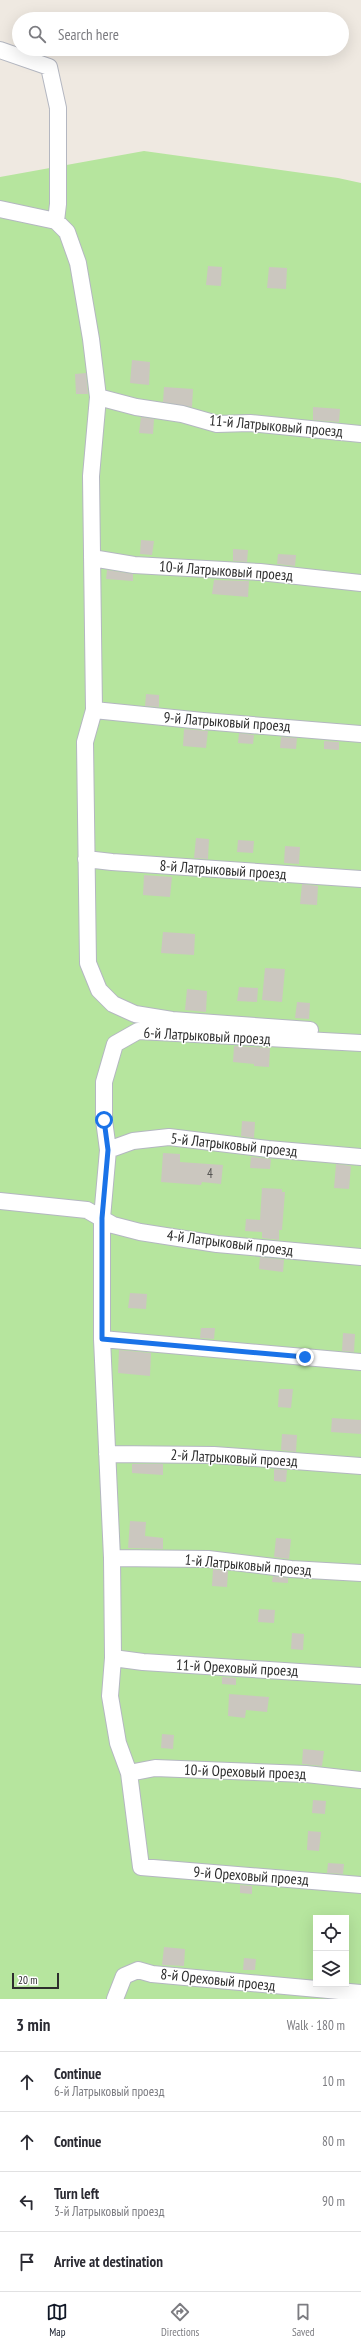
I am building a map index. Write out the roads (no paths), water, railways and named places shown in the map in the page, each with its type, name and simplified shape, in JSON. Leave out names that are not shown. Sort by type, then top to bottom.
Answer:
[{"type":"street","points":[[0,50],[12,54]]},
{"type":"street","points":[[17,56],[49,67],[58,108],[58,204],[56,221]]},
{"type":"street","points":[[0,209],[56,221],[67,232],[78,263],[91,338],[98,397],[91,476],[94,710],[85,742],[86,859],[88,963],[99,990],[113,1004],[135,1014],[172,1020],[361,1033]]},
{"type":"street","name":"11-й Латрыковый проезд","points":[[98,397],[136,407],[182,414],[217,424],[250,423],[361,434]]},
{"type":"street","name":"10-й Латрыковый проезд","points":[[92,558],[134,565],[260,572],[361,583]]},
{"type":"street","name":"9-й Латрыковый проезд","points":[[94,710],[361,734]]},
{"type":"street","name":"8-й Латрыковый проезд","points":[[86,859],[361,879]]},
{"type":"street","name":"6-й Латрыковый проезд","points":[[141,1867],[129,1773],[118,1743],[110,1696],[113,1658],[112,1558],[102,1339],[102,1218],[108,1150],[104,1120],[104,1082],[115,1044],[138,1031],[361,1043]]},
{"type":"street","name":"5-й Латрыковый проезд","points":[[108,1150],[133,1141],[169,1137],[268,1149],[361,1157]]},
{"type":"street","name":"4-й Латрыковый проезд","points":[[0,1201],[87,1210],[114,1225],[140,1232],[217,1244],[361,1257]]},
{"type":"street","points":[[102,1339],[361,1362]]},
{"type":"street","name":"2-й Латрыковый проезд","points":[[107,1454],[214,1454],[361,1466]]},
{"type":"street","name":"1-й Латрыковый проезд","points":[[112,1558],[208,1559],[291,1569],[361,1573]]},
{"type":"street","name":"11-й Ореховый проезд","points":[[113,1658],[143,1662],[361,1676]]},
{"type":"street","name":"10-й Ореховый проезд","points":[[129,1773],[156,1768],[306,1774],[361,1780]]},
{"type":"street","name":"9-й Ореховый проезд","points":[[141,1867],[361,1885]]},
{"type":"street","name":"8-й Ореховый проезд","points":[[115,1999],[124,1976],[138,1970],[168,1975],[361,1993]]}]
